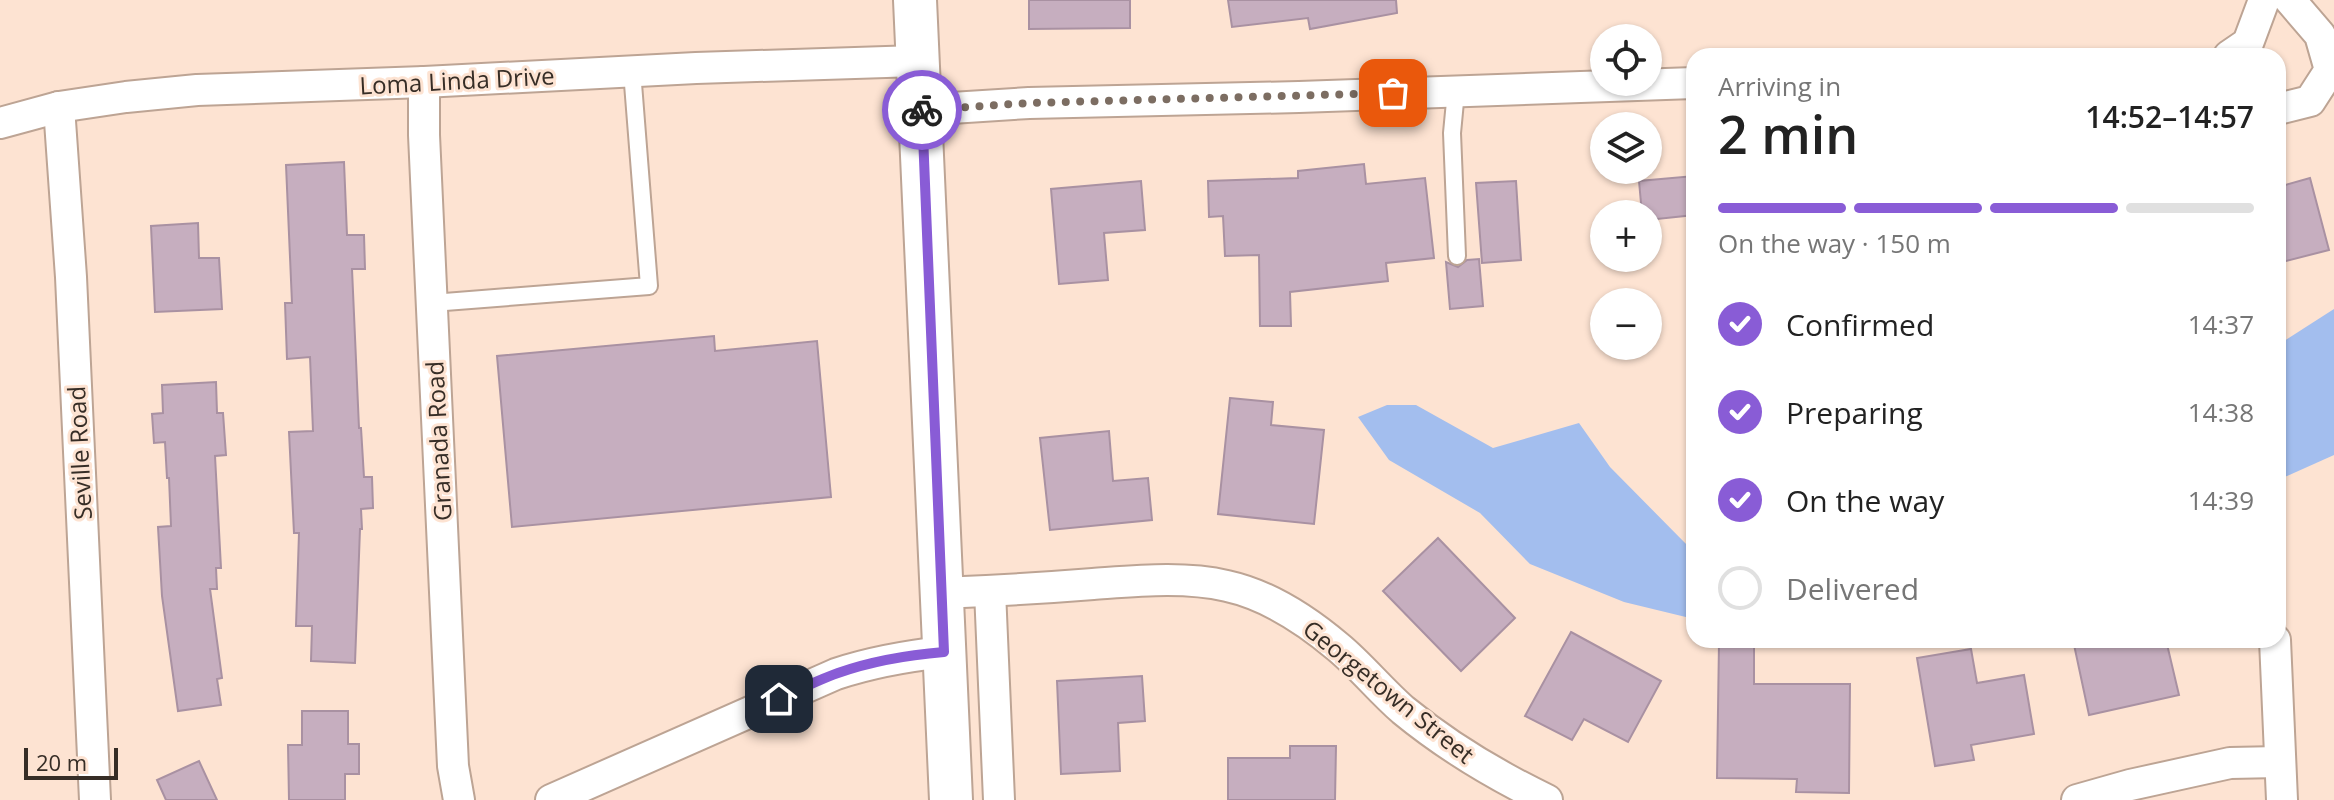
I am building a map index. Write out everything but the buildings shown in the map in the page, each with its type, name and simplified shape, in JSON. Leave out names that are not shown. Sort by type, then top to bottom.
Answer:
[{"type":"main road","points":[[915,0],[951,800]]},
{"type":"street","points":[[2241,48],[2248,43],[2264,0]]},
{"type":"street","points":[[2286,107],[2310,101],[2330,70],[2320,35],[2290,0]]},
{"type":"street","name":"Loma Linda Drive","points":[[0,123],[59,107],[197,90],[917,61]]},
{"type":"street","name":"Granada Road","points":[[424,82],[453,766],[459,800]]},
{"type":"street","points":[[920,110],[1029,103],[1686,83]]},
{"type":"street","name":"Seville Road","points":[[59,107],[71,277],[95,800]]},
{"type":"street","name":"Georgetown Street","points":[[941,593],[1183,581],[1226,586],[1267,600],[1304,621],[1338,647],[1401,708],[1436,736],[1473,761],[1547,800]]},
{"type":"street","points":[[990,591],[999,800]]},
{"type":"street","points":[[2275,648],[2282,800]]},
{"type":"street","points":[[551,800],[836,674],[870,663],[944,652]]},
{"type":"street","points":[[2077,800],[2230,763],[2279,762]]},
{"type":"lane","points":[[432,303],[649,286],[632,71]]},
{"type":"lane","points":[[1456,91],[1452,133],[1457,256]]},
{"type":"water","points":[[2334,309],[2334,455],[2286,476],[2286,340]]},
{"type":"water","points":[[1387,405],[1416,405],[1493,448],[1579,423],[1610,467],[1686,544],[1686,617],[1624,602],[1530,564],[1480,513],[1389,460],[1358,417]]},
{"type":"way so far","points":[[922,110],[1029,103],[1393,93]]},
{"type":"route","points":[[779,699],[870,663],[944,652],[922,110]]}]
